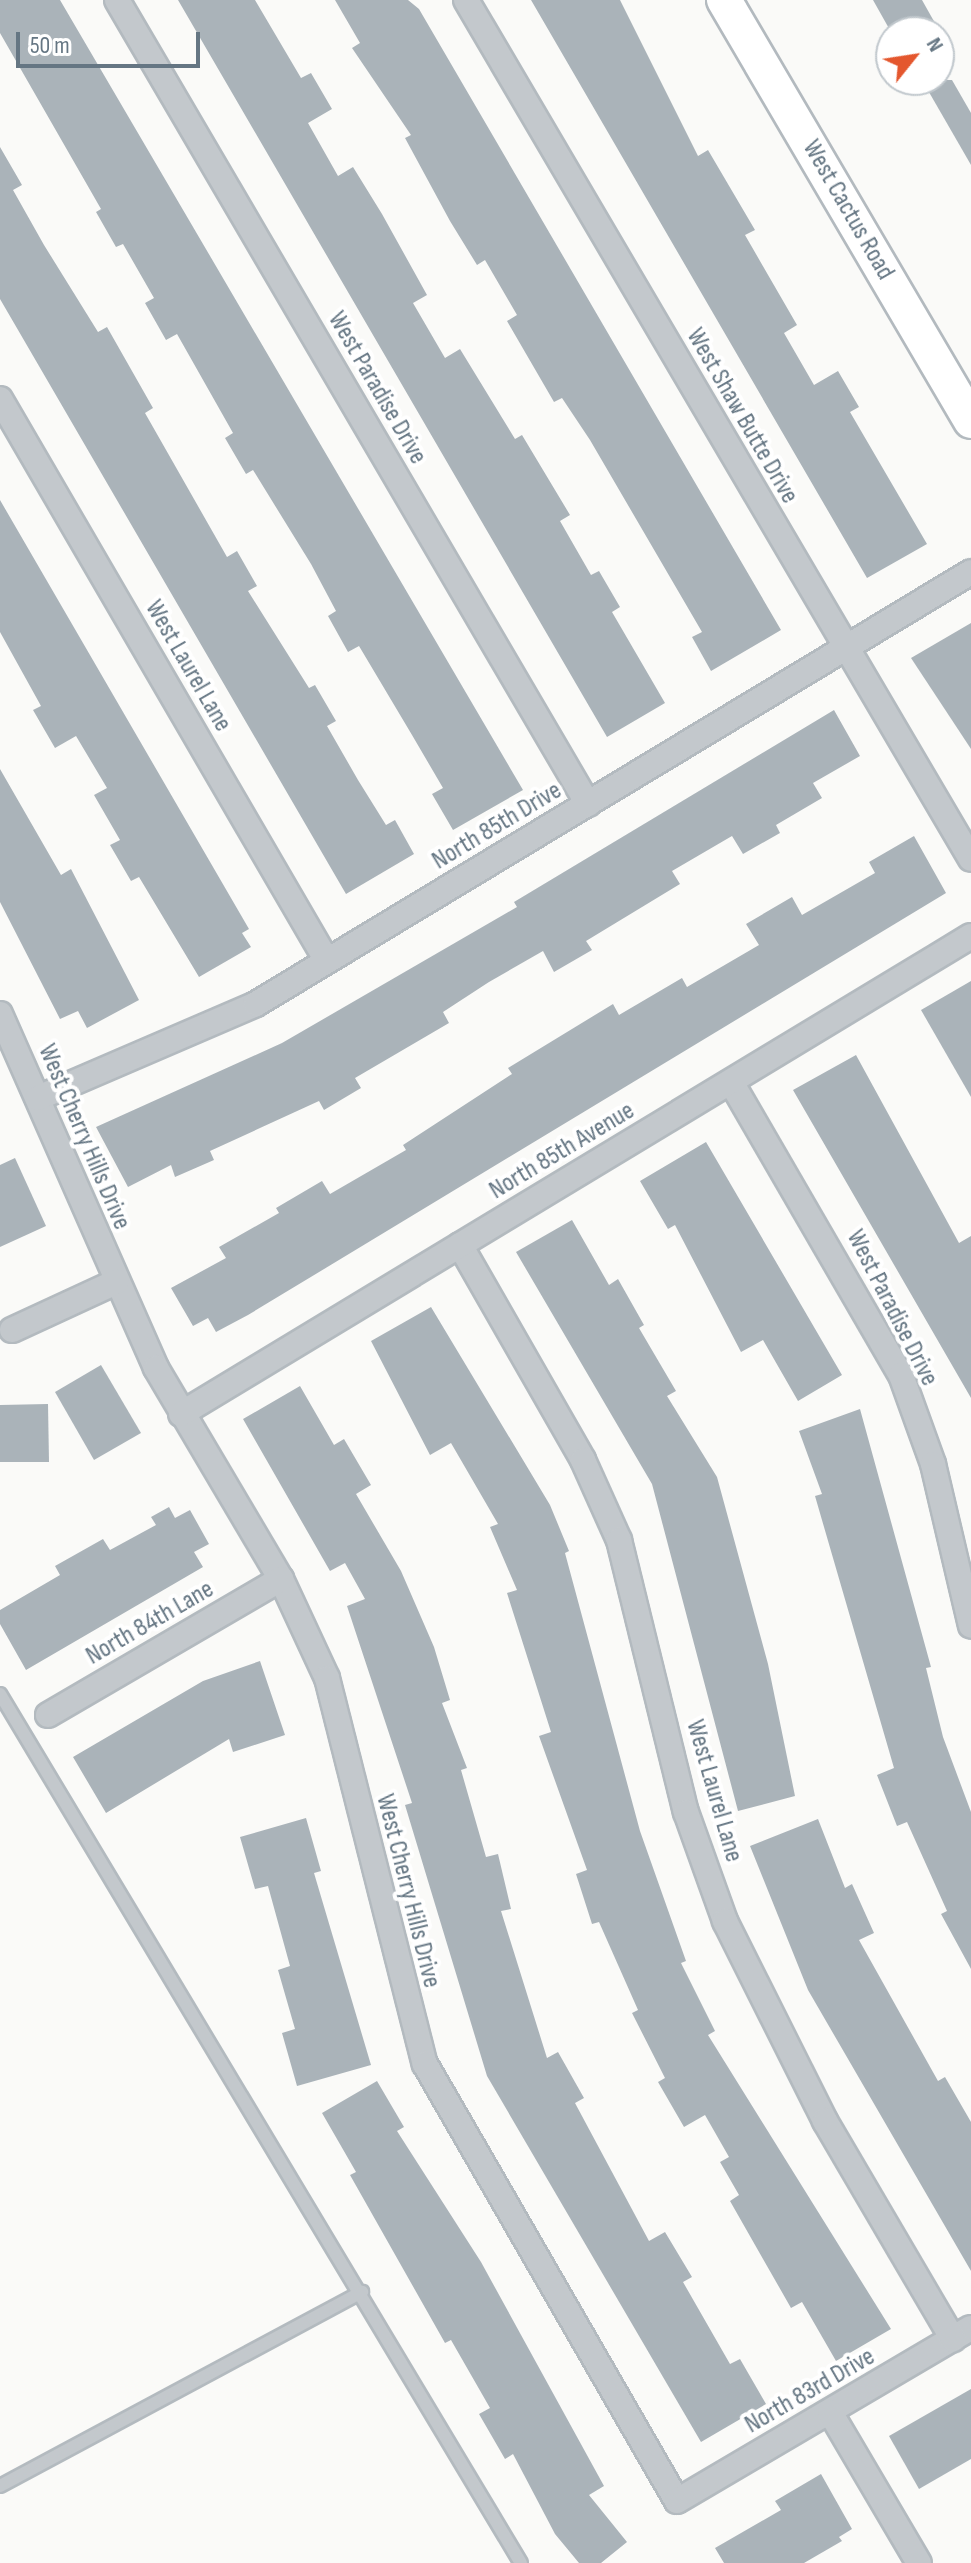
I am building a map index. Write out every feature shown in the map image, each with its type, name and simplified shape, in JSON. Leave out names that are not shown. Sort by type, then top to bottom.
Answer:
[{"type":"main road","name":"West Cactus Road","points":[[724,0],[971,421]]},
{"type":"street","name":"West Paradise Drive","points":[[117,0],[588,804]]},
{"type":"street","name":"West Shaw Butte Drive","points":[[466,0],[971,859]]},
{"type":"street","name":"West Laurel Lane","points":[[0,399],[327,961]]},
{"type":"street","name":"North 85th Drive","points":[[38,1098],[235,1015],[971,572]]},
{"type":"street","name":"North 85th Avenue","points":[[181,1414],[971,936]]},
{"type":"street","name":"West Cherry Hills Drive","points":[[0,1014],[116,1282],[181,1414],[281,1579],[327,1678],[425,2064],[677,2501]]},
{"type":"street","name":"West Paradise Drive","points":[[731,1082],[901,1375],[933,1464],[971,1626]]},
{"type":"street","name":"West Laurel Lane","points":[[460,1245],[583,1460],[619,1540],[686,1812],[750,1976],[825,2121],[962,2333]]},
{"type":"street","points":[[12,1330],[116,1282]]},
{"type":"street","name":"North 84th Lane","points":[[48,1715],[281,1579]]},
{"type":"street","name":"North 83rd Drive","points":[[677,2501],[962,2333]]},
{"type":"street","points":[[830,2412],[919,2563]]},
{"type":"lane","points":[[0,1694],[362,2292],[521,2563]]},
{"type":"lane","points":[[0,2486],[362,2292]]},
{"type":"building","points":[[0,0],[60,0],[523,790],[453,830],[432,794],[443,788],[359,646],[348,652],[328,616],[336,611],[311,564],[253,470],[246,474],[225,438],[233,433],[177,334],[166,340],[145,303],[154,298],[123,244],[116,247],[96,212],[101,209],[0,33]]},
{"type":"building","points":[[178,0],[255,0],[301,78],[311,73],[332,109],[308,123],[338,176],[353,167],[382,214],[427,295],[413,303],[445,358],[460,349],[515,439],[522,435],[570,515],[560,521],[591,575],[599,571],[620,607],[612,612],[665,703],[607,737]]},
{"type":"building","points":[[335,0],[408,0],[419,9],[781,630],[711,671],[692,637],[702,632],[590,440],[562,398],[554,402],[507,321],[517,315],[485,260],[477,265],[450,221],[405,138],[411,135],[352,48],[360,43]]},
{"type":"building","points":[[531,0],[620,0],[698,156],[708,150],[755,230],[745,235],[797,325],[784,333],[814,385],[838,371],[859,407],[850,412],[927,544],[867,578]]},
{"type":"building","points":[[873,0],[922,0],[931,16],[882,16]]},
{"type":"building","points":[[955,85],[971,113],[971,165],[931,96],[955,96]]},
{"type":"building","points":[[0,147],[22,185],[13,190],[44,245],[98,332],[107,327],[153,408],[145,413],[227,557],[237,551],[257,586],[248,591],[309,688],[315,685],[336,721],[327,726],[358,780],[386,825],[395,820],[414,854],[346,894],[0,299]]},
{"type":"building","points":[[0,500],[249,929],[242,933],[251,947],[199,977],[139,877],[131,881],[110,845],[120,840],[94,795],[107,788],[76,736],[55,748],[33,710],[41,706],[0,632]]},
{"type":"building","points":[[971,623],[971,749],[911,658]]},
{"type":"building","points":[[834,710],[860,756],[813,783],[822,798],[776,825],[780,833],[743,854],[732,836],[672,871],[680,884],[586,941],[592,950],[554,972],[543,951],[489,982],[443,1012],[449,1023],[355,1078],[361,1088],[324,1110],[319,1101],[210,1151],[214,1160],[175,1177],[171,1165],[128,1187],[96,1127],[282,1043],[517,907],[514,902]]},
{"type":"building","points":[[0,769],[61,875],[71,869],[139,1000],[87,1028],[78,1011],[60,1019],[0,902]]},
{"type":"building","points":[[914,836],[946,893],[248,1315],[216,1332],[208,1318],[193,1326],[171,1288],[226,1258],[219,1247],[279,1213],[276,1208],[322,1181],[330,1194],[406,1150],[403,1145],[512,1074],[508,1068],[613,1004],[619,1015],[682,978],[687,987],[759,945],[746,924],[792,897],[802,915],[875,873],[869,862]]},
{"type":"building","points":[[971,981],[971,1097],[921,1010]]},
{"type":"building","points":[[856,1055],[959,1243],[971,1236],[971,1398],[793,1090]]},
{"type":"building","points":[[706,1142],[842,1375],[798,1401],[763,1340],[741,1352],[675,1225],[668,1229],[640,1181]]},
{"type":"building","points":[[15,1158],[46,1226],[0,1247],[0,1165]]},
{"type":"building","points":[[572,1220],[609,1285],[618,1279],[644,1325],[639,1328],[676,1391],[667,1396],[717,1477],[768,1664],[795,1796],[738,1811],[652,1484],[516,1252]]},
{"type":"building","points":[[431,1307],[550,1505],[569,1551],[565,1553],[640,1831],[686,1961],[681,1963],[715,2031],[708,2035],[891,2329],[836,2361],[802,2302],[791,2308],[730,2201],[739,2195],[720,2162],[729,2157],[705,2115],[684,2127],[658,2082],[665,2078],[632,2013],[638,2010],[599,1922],[592,1924],[576,1874],[587,1870],[539,1736],[551,1732],[507,1593],[517,1590],[490,1527],[498,1524],[451,1443],[430,1455],[371,1341]]},
{"type":"building","points":[[101,1365],[141,1433],[94,1460],[55,1392]]},
{"type":"building","points":[[300,1386],[334,1445],[344,1439],[371,1485],[356,1494],[401,1571],[434,1647],[450,1700],[442,1703],[467,1768],[461,1770],[486,1857],[498,1854],[511,1909],[501,1911],[547,2058],[558,2052],[584,2098],[575,2103],[649,2241],[665,2232],[692,2277],[683,2282],[730,2364],[740,2359],[766,2404],[701,2442],[487,2076],[405,1805],[412,1803],[347,1606],[365,1599],[345,1563],[330,1571],[243,1419]]},
{"type":"building","points":[[48,1404],[49,1462],[0,1462],[0,1405]]},
{"type":"building","points":[[860,1409],[931,1667],[926,1668],[943,1737],[971,1812],[971,1969],[941,1914],[947,1911],[907,1822],[897,1826],[877,1775],[894,1768],[815,1496],[822,1494],[799,1431]]},
{"type":"building","points":[[169,1507],[175,1518],[190,1510],[209,1544],[194,1552],[203,1567],[26,1670],[0,1624],[0,1610],[60,1575],[55,1566],[103,1539],[110,1550],[156,1525],[151,1517]]},
{"type":"building","points":[[260,1661],[285,1735],[233,1752],[229,1739],[106,1813],[73,1757],[203,1681]]},
{"type":"building","points":[[306,1818],[321,1871],[314,1873],[371,2065],[297,2086],[282,2033],[295,2029],[278,1970],[290,1966],[268,1886],[255,1889],[240,1837]]},
{"type":"building","points":[[818,1819],[845,1888],[852,1884],[874,1933],[859,1940],[938,2081],[945,2077],[971,2122],[971,2271],[808,1990],[750,1846]]},
{"type":"building","points":[[377,2081],[404,2127],[397,2131],[481,2262],[604,2486],[589,2495],[627,2542],[601,2563],[579,2563],[555,2534],[513,2454],[505,2459],[479,2414],[490,2408],[451,2340],[445,2343],[350,2175],[356,2172],[322,2113]]},
{"type":"building","points":[[971,2389],[971,2459],[919,2489],[889,2436]]},
{"type":"building","points":[[821,2474],[852,2529],[839,2537],[842,2541],[804,2563],[724,2563],[715,2548],[781,2510],[775,2501]]}]
